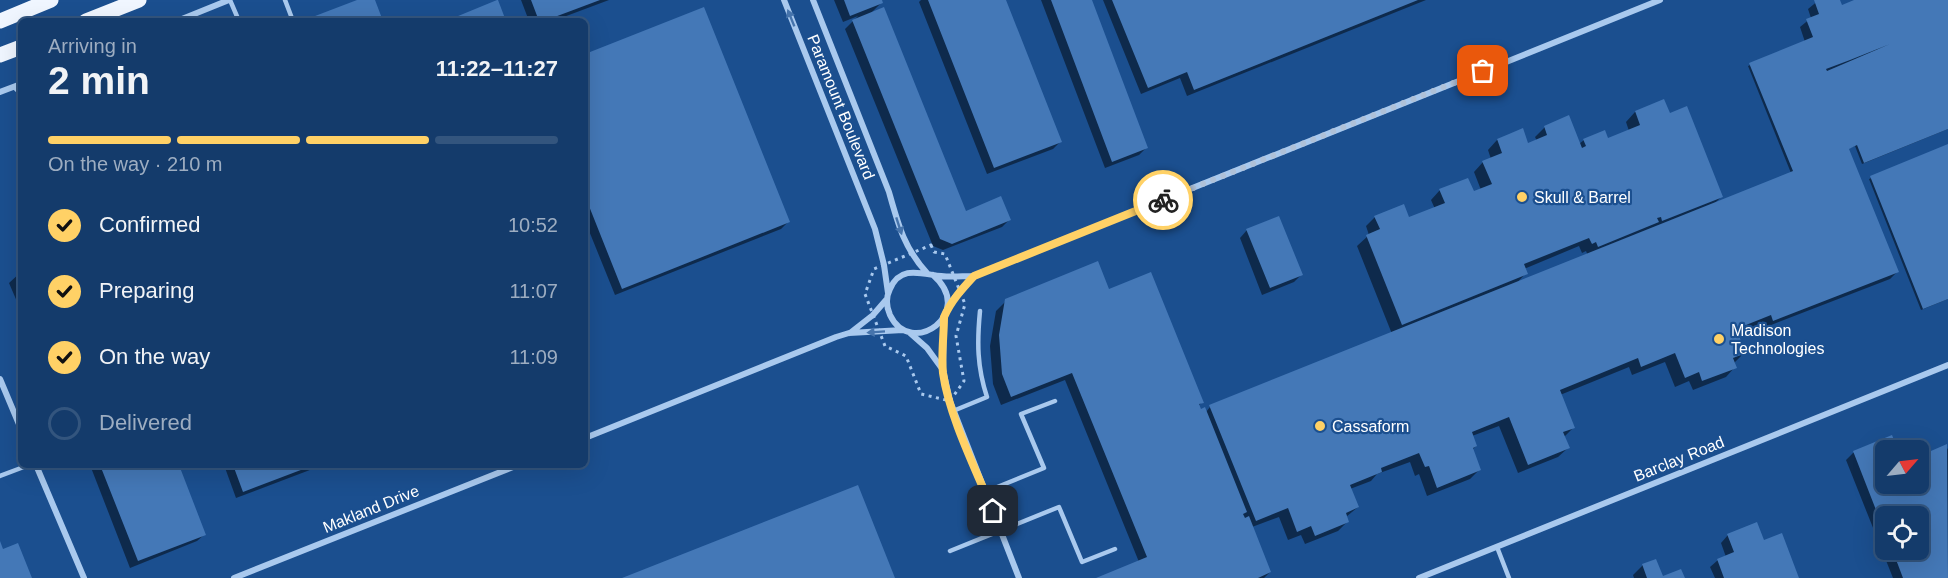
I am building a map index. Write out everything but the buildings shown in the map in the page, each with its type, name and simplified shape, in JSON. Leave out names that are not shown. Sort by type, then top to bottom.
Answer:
[{"type":"main road","points":[[0,21],[51,0]]},
{"type":"main road","points":[[94,18],[139,0]]},
{"type":"main road","points":[[0,56],[18,48]]},
{"type":"street","points":[[185,18],[230,0]]},
{"type":"street","name":"Paramount Boulevard","points":[[784,0],[875,229],[884,265],[887,296]]},
{"type":"street","name":"Paramount Boulevard","points":[[813,0],[889,192],[898,225],[912,253],[930,274]]},
{"type":"street","points":[[849,333],[873,315],[887,296],[892,284],[908,273],[918,271],[930,274],[974,276],[1660,0]]},
{"type":"street","points":[[0,92],[18,85]]},
{"type":"street","points":[[930,274],[946,290],[948,300],[943,370],[950,401],[1019,578]]},
{"type":"street","points":[[588,437],[849,333],[929,331],[938,325],[955,297],[974,276]]},
{"type":"street","points":[[887,296],[887,308],[891,317],[927,348],[943,370]]},
{"type":"street","name":"Barclay Road","points":[[1419,578],[1948,365]]},
{"type":"street","points":[[0,379],[18,422]]},
{"type":"street","points":[[37,468],[84,578]]},
{"type":"street","name":"Makland Drive","points":[[234,578],[510,468]]},
{"type":"lane","points":[[230,0],[238,18]]},
{"type":"lane","points":[[285,0],[292,18]]},
{"type":"lane","points":[[14,87],[18,91]]},
{"type":"lane","points":[[953,411],[987,396],[980,375],[977,334],[980,311]]},
{"type":"lane","points":[[985,492],[1044,468],[1021,414],[1055,401]]},
{"type":"lane","points":[[0,476],[21,468]]},
{"type":"lane","points":[[950,551],[1059,507],[1082,562],[1114,549]]},
{"type":"lane","points":[[1497,547],[1509,578]]},
{"type":"lane","points":[[1437,571],[1440,578]]},
{"type":"path","points":[[921,394],[950,401]]},
{"type":"way so far","points":[[1163,200],[1483,71]]},
{"type":"place","name":"Skull & Barrel","points":[[1522,197]]},
{"type":"place","name":"Madison Technologies","points":[[1719,339]]},
{"type":"place","name":"Cassaform","points":[[1320,426]]},
{"type":"route","points":[[993,511],[946,389],[943,370],[944,317],[947,310],[955,297],[974,276],[1163,200]]}]
